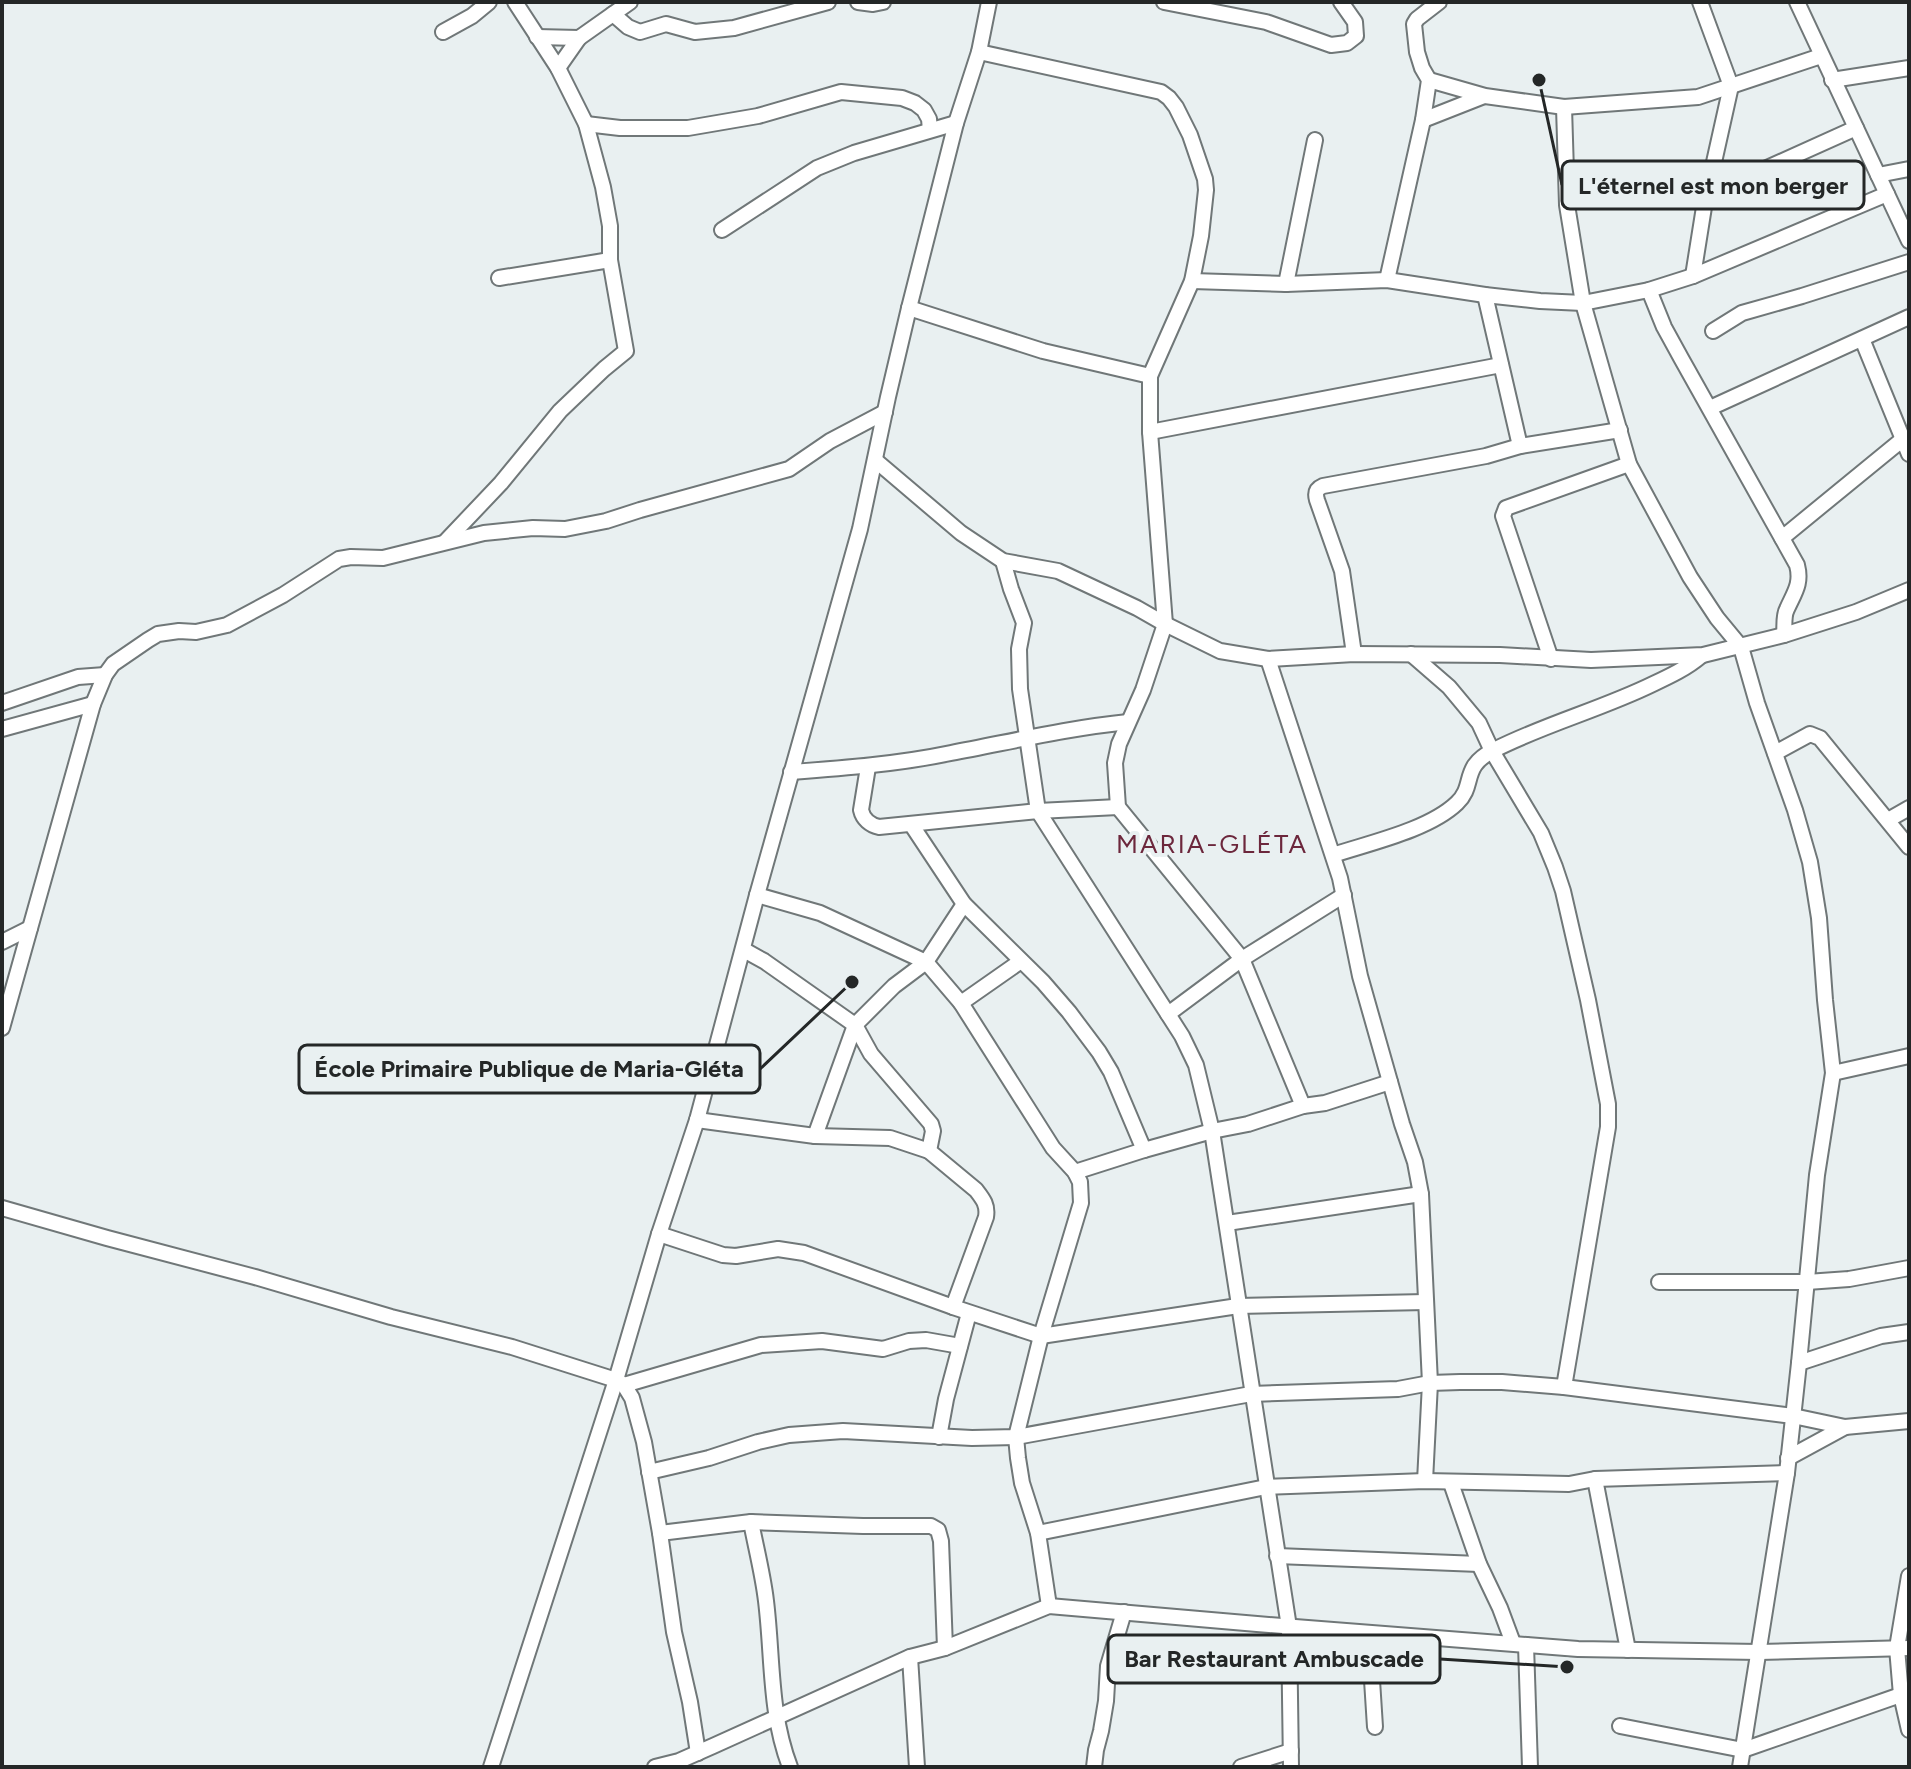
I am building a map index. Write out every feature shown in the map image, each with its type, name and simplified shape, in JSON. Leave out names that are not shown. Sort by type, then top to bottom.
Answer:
[{"type":"street","points":[[443,32],[472,16],[489,2]]},
{"type":"street","points":[[445,542],[501,483],[560,411],[626,351],[610,260],[610,226],[586,124],[558,68],[515,2]]},
{"type":"street","points":[[558,68],[579,38],[630,2]]},
{"type":"street","points":[[613,14],[628,27],[640,32],[666,24],[695,32],[734,28],[828,2]]},
{"type":"street","points":[[858,2],[883,2]]},
{"type":"street","points":[[491,1767],[620,1382],[659,1234],[697,1120],[860,529],[909,308],[956,123],[979,52],[989,2]]},
{"type":"street","points":[[1164,2],[1266,22],[1331,45],[1347,43],[1356,36],[1355,22],[1341,2]]},
{"type":"street","points":[[1387,280],[1429,80],[1417,52],[1414,24],[1439,2]]},
{"type":"street","points":[[1693,276],[1704,207],[1731,86],[1700,2]]},
{"type":"street","points":[[1797,2],[1909,241]]},
{"type":"street","points":[[537,37],[579,38]]},
{"type":"street","points":[[979,52],[1161,92],[1176,107],[1190,135],[1205,179],[1201,236],[1192,281],[1150,376],[1150,432],[1165,624],[1143,690],[1119,744],[1115,763],[1118,807],[1242,959],[1303,1106]]},
{"type":"street","points":[[1429,80],[1485,96],[1564,107],[1698,97],[1821,56]]},
{"type":"street","points":[[1832,80],[1909,68]]},
{"type":"street","points":[[586,124],[620,128],[688,128],[758,116],[841,92],[902,98],[915,103],[924,110],[930,130]]},
{"type":"street","points":[[1423,120],[1485,96]]},
{"type":"street","points":[[1564,107],[1567,205],[1583,303],[1629,464],[1690,577],[1741,647],[1810,862],[1819,918],[1833,1073],[1817,1175],[1788,1466],[1740,1767]]},
{"type":"street","points":[[722,230],[817,168],[854,153],[956,123]]},
{"type":"street","points":[[1707,197],[1856,128]]},
{"type":"street","points":[[1286,284],[1315,140]]},
{"type":"street","points":[[1878,175],[1909,169]]},
{"type":"street","points":[[1192,281],[1286,284],[1387,280],[1485,295],[1583,303],[1649,290],[1693,276],[1887,194]]},
{"type":"street","points":[[499,278],[610,260]]},
{"type":"street","points":[[1713,331],[1742,313],[1909,262]]},
{"type":"street","points":[[1649,290],[1664,327],[1797,565],[1799,585],[1785,611],[1784,635]]},
{"type":"street","points":[[1485,295],[1520,446]]},
{"type":"street","points":[[909,308],[1043,351],[1150,376]]},
{"type":"street","points":[[1710,408],[1909,317]]},
{"type":"street","points":[[1862,339],[1909,454]]},
{"type":"street","points":[[1150,432],[1501,365]]},
{"type":"street","points":[[2,1028],[93,704],[105,675],[124,655],[158,634],[196,632],[227,625],[283,595],[339,559],[383,558],[496,531],[565,529],[606,521],[789,469],[830,441],[885,412]]},
{"type":"street","points":[[1354,654],[1342,571],[1315,494],[1317,490],[1323,486],[1486,456],[1520,446],[1620,430]]},
{"type":"street","points":[[1782,538],[1903,439]]},
{"type":"street","points":[[875,460],[961,533],[1003,561],[1058,571],[1220,651],[1268,659],[1411,654],[1626,660],[1703,655],[1784,635],[1856,612],[1909,590]]},
{"type":"street","points":[[1551,659],[1503,512],[1506,508],[1629,464]]},
{"type":"street","points":[[1003,561],[1024,623],[1019,649],[1020,689],[1038,811],[1182,1036],[1196,1065],[1212,1131],[1289,1627],[1291,1767]]},
{"type":"street","points":[[1411,654],[1449,687],[1479,723],[1492,751],[1541,833],[1563,891],[1582,973],[1608,1104],[1608,1127],[1564,1387]]},
{"type":"street","points":[[1333,855],[1417,827],[1448,810],[1463,796],[1472,767],[1492,751],[1617,701],[1678,672],[1703,655]]},
{"type":"street","points":[[1268,659],[1333,855],[1360,976],[1415,1162],[1421,1194],[1430,1383],[1425,1481]]},
{"type":"street","points":[[2,686],[5,702],[78,677],[105,675]]},
{"type":"street","points":[[2,729],[93,704]]},
{"type":"street","points":[[791,772],[868,767],[950,754],[1026,737],[1128,722]]},
{"type":"street","points":[[1775,753],[1815,734],[1909,847]]},
{"type":"street","points":[[868,767],[861,803],[862,816],[873,826],[879,827],[1038,811],[1118,807]]},
{"type":"street","points":[[1888,820],[1909,808]]},
{"type":"street","points":[[911,824],[964,904],[1054,994],[1099,1052],[1115,1081],[1144,1150]]},
{"type":"street","points":[[757,895],[820,913],[926,962],[961,1003],[1053,1148],[1080,1182],[1081,1203],[1041,1336],[1016,1437],[1022,1483],[1038,1533],[1049,1606]]},
{"type":"street","points":[[1168,1014],[1242,959],[1344,895]]},
{"type":"street","points":[[815,1136],[855,1025],[894,986],[926,962],[964,904]]},
{"type":"street","points":[[2,942],[30,928]]},
{"type":"street","points":[[744,950],[855,1025],[871,1054],[931,1124],[933,1131],[929,1151]]},
{"type":"street","points":[[961,1003],[1021,961]]},
{"type":"street","points":[[1833,1073],[1909,1056]]},
{"type":"street","points":[[1075,1172],[1390,1082]]},
{"type":"street","points":[[697,1120],[815,1136],[890,1138],[929,1151],[976,1190],[988,1209],[953,1307]]},
{"type":"street","points":[[1227,1223],[1421,1194]]},
{"type":"street","points":[[2,1208],[391,1317],[512,1347],[620,1382],[761,1345],[822,1341],[883,1349],[909,1341],[926,1340],[960,1346]]},
{"type":"street","points":[[659,1234],[723,1255],[790,1250],[1041,1336],[1238,1306],[1426,1302]]},
{"type":"street","points":[[1659,1282],[1807,1282],[1849,1279],[1909,1268]]},
{"type":"street","points":[[939,1437],[969,1313]]},
{"type":"street","points":[[1799,1363],[1881,1336],[1909,1332]]},
{"type":"street","points":[[620,1382],[632,1398],[637,1412],[698,1753]]},
{"type":"street","points":[[649,1472],[789,1435],[843,1431],[939,1437],[1016,1437],[1251,1394],[1398,1389],[1430,1383],[1502,1382],[1564,1387],[1793,1416],[1845,1427],[1909,1421]]},
{"type":"street","points":[[1038,1533],[1266,1487],[1425,1481],[1569,1484],[1595,1479],[1788,1466],[1845,1427]]},
{"type":"street","points":[[1595,1479],[1628,1650]]},
{"type":"street","points":[[1451,1483],[1479,1564],[1520,1644],[1530,1767]]},
{"type":"street","points":[[660,1533],[751,1522],[931,1526],[938,1530],[941,1541],[945,1648]]},
{"type":"street","points":[[751,1522],[766,1601],[776,1718],[790,1767]]},
{"type":"street","points":[[1277,1556],[1479,1564]]},
{"type":"street","points":[[1909,1576],[1903,1648],[1909,1730]]},
{"type":"street","points":[[655,1767],[698,1753],[910,1657],[945,1648],[1049,1606],[1578,1649],[1759,1652],[1903,1648]]},
{"type":"street","points":[[1094,1767],[1106,1701],[1108,1666],[1124,1612]]},
{"type":"street","points":[[1369,1633],[1375,1727]]},
{"type":"street","points":[[910,1657],[917,1767]]},
{"type":"street","points":[[1620,1726],[1743,1750],[1905,1694]]},
{"type":"street","points":[[1241,1767],[1291,1751]]},
{"type":"place","name":"L'éternel est mon berger","points":[[1539,80]]},
{"type":"place","name":"École Primaire Publique de Maria-Gléta","points":[[852,982]]},
{"type":"place","name":"Bar Restaurant Ambuscade","points":[[1567,1667]]},
{"type":"district","name":"MARIA-GLÉTA","points":[[1212,844]]}]
